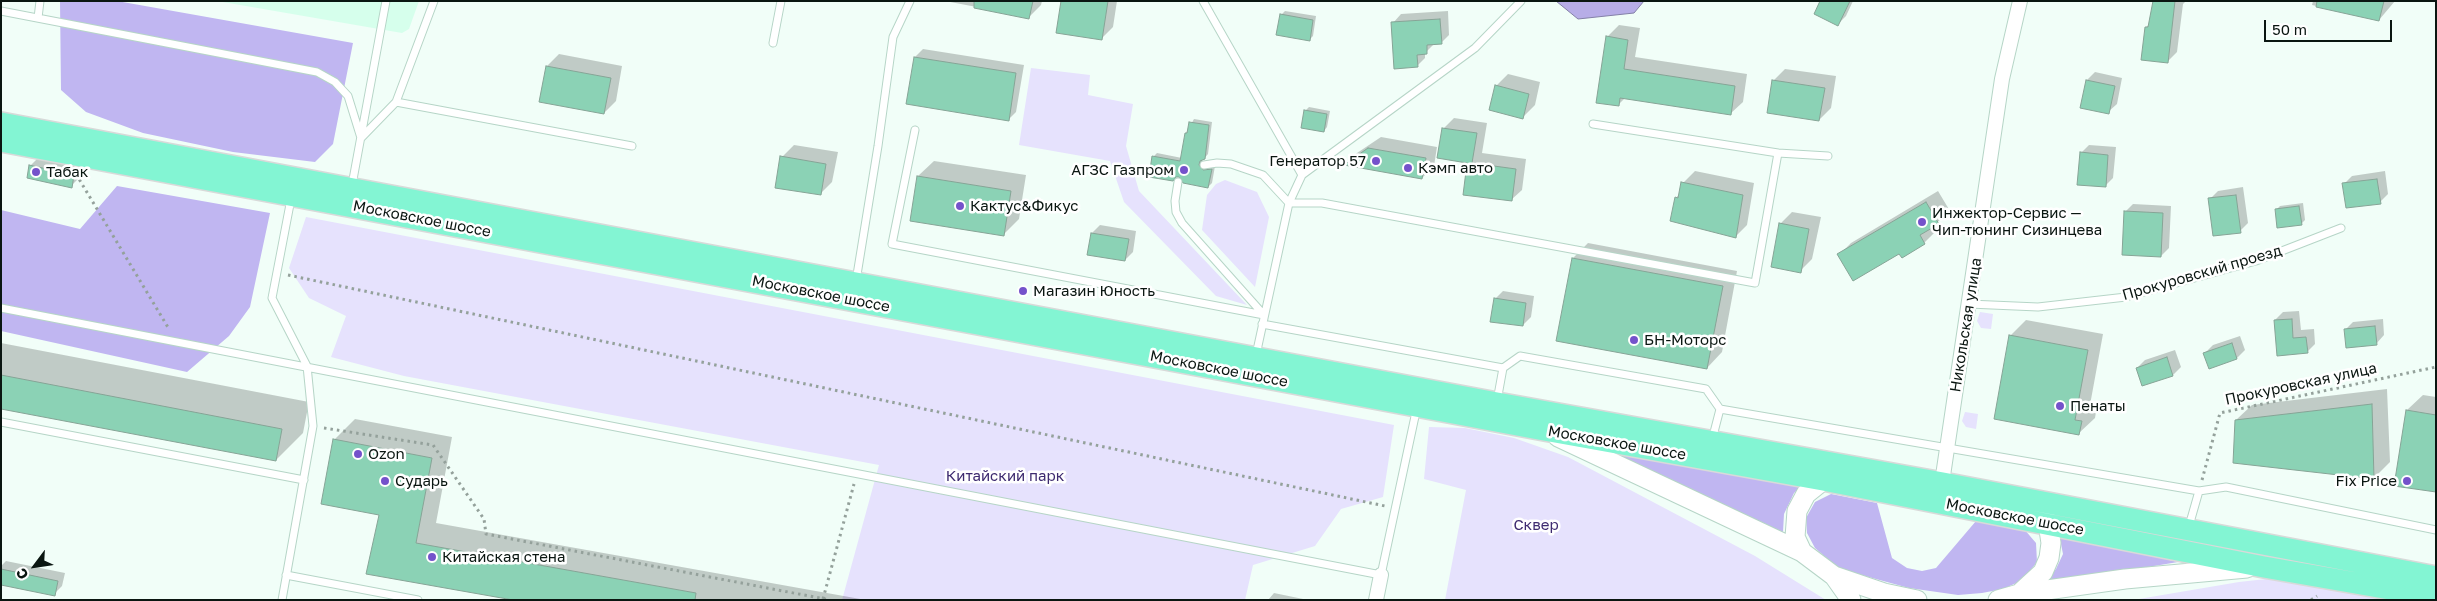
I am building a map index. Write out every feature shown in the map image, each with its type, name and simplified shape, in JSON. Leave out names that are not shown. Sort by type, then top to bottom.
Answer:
[{"type":"main road","name":"Московское шоссе","points":[[1,123],[293,187]]},
{"type":"main road","name":"Московское шоссе","points":[[1,141],[293,187],[855,284],[1253,365]]},
{"type":"main road","name":"Московское шоссе","points":[[350,197],[1419,397],[1544,430],[1823,480],[2037,501],[2436,577]]},
{"type":"main road","name":"Московское шоссе","points":[[1419,397],[1497,402],[1844,464],[2048,523],[2264,566],[2436,597]]},
{"type":"main road","points":[[1544,430],[1802,552],[1834,576],[1851,600]]},
{"type":"main road","points":[[1802,552],[1795,538],[1797,511],[1806,494],[1844,464]]},
{"type":"main road","points":[[2019,594],[2043,572],[2050,558],[2051,543],[2048,523],[2037,501]]},
{"type":"main road","points":[[1998,600],[2019,594],[2125,579],[2264,566]]},
{"type":"main road","points":[[1834,576],[1884,593],[1917,600]]},
{"type":"street","name":"Никольская улица","points":[[1941,492],[2002,79],[2020,1]]},
{"type":"street","points":[[1376,600],[1381,575]]},
{"type":"lane","points":[[38,18],[40,1]]},
{"type":"lane","points":[[350,197],[386,1]]},
{"type":"lane","points":[[361,138],[396,102],[434,1]]},
{"type":"lane","points":[[773,43],[781,1]]},
{"type":"lane","points":[[855,284],[878,146],[893,37],[910,1]]},
{"type":"lane","points":[[1203,1],[1302,175]]},
{"type":"lane","points":[[1253,365],[1289,203],[1302,175],[1475,48],[1521,1]]},
{"type":"lane","points":[[1,11],[317,72],[335,82],[348,96],[361,138]]},
{"type":"lane","points":[[396,102],[632,146]]},
{"type":"lane","points":[[1593,124],[1778,153],[1828,156]]},
{"type":"lane","points":[[915,130],[892,244],[1264,315]]},
{"type":"lane","points":[[1204,164],[1217,162],[1232,164],[1263,175],[1289,203],[1322,203],[1755,283],[1778,153]]},
{"type":"lane","points":[[1178,182],[1175,201],[1176,212],[1182,223],[1264,315]]},
{"type":"lane","points":[[282,600],[313,426],[307,366],[272,298],[293,187]]},
{"type":"lane","name":"Прокуровский проезд","points":[[1970,304],[2038,308],[2126,297],[2256,261],[2341,228]]},
{"type":"lane","points":[[1,308],[1381,575],[1419,397]]},
{"type":"lane","points":[[1262,324],[1503,368]]},
{"type":"lane","points":[[1497,402],[1503,368],[1520,356],[1706,389],[1720,409],[2199,491],[2226,486],[2436,530]]},
{"type":"lane","points":[[1712,441],[1720,409]]},
{"type":"lane","points":[[1,422],[304,480]]},
{"type":"lane","points":[[2188,529],[2199,491]]},
{"type":"lane","points":[[286,575],[418,600]]},
{"type":"path","points":[[75,172],[176,341]]},
{"type":"path","points":[[277,273],[1395,509]]},
{"type":"path","name":"Прокуровская улица","points":[[2199,491],[2220,413],[2436,367]]},
{"type":"path","points":[[313,426],[433,444],[484,519],[486,534],[830,600]]},
{"type":"path","points":[[823,599],[857,473]]},
{"type":"path","points":[[2311,600],[2317,596]]},
{"type":"shaded area","points":[[60,1],[117,1],[353,43],[333,144],[315,162],[233,152],[143,133],[86,112],[61,90]]},
{"type":"shaded area","points":[[217,1],[419,1],[409,29],[402,33]]},
{"type":"shaded area","points":[[1556,1],[1644,1],[1634,13],[1578,19]]},
{"type":"shaded area","points":[[117,186],[270,213],[250,307],[229,336],[187,372],[1,331],[1,210],[80,229]]},
{"type":"shaded area","points":[[1608,451],[1804,484],[1794,493],[1784,514],[1783,532]]},
{"type":"shaded area","points":[[1831,494],[1877,503],[1892,558],[1907,568],[1922,571],[1936,568],[1976,521],[2024,529],[2036,543],[2037,562],[2023,580],[2003,589],[1958,595],[1909,588],[1837,567],[1815,548],[1807,533],[1806,518],[1815,502]]},
{"type":"shaded area","points":[[2059,534],[2178,562],[2041,585],[2056,569],[2063,554]]},
{"type":"green space","points":[[1031,68],[1090,75],[1088,95],[1133,104],[1126,146],[1139,191],[1247,305],[1216,296],[1124,202],[1110,161],[1019,145]]},
{"type":"green space","points":[[1225,180],[1257,192],[1269,217],[1255,287],[1202,230],[1207,195],[1216,184]]},
{"type":"green space","name":"Китайский парк","points":[[306,217],[1394,425],[1383,497],[1341,509],[1315,546],[1253,565],[1245,600],[842,600],[879,465],[404,376],[331,357],[346,316],[309,298],[289,268]]},
{"type":"green space","points":[[1980,312],[1993,314],[1991,329],[1981,328],[1977,321]]},
{"type":"green space","points":[[1965,412],[1978,414],[1976,429],[1966,427],[1962,421]]},
{"type":"green space","name":"Сквер","points":[[1429,427],[1465,428],[1514,438],[1568,457],[1755,556],[1826,600],[1445,600],[1466,490],[1424,479]]},
{"type":"green space","points":[[2266,579],[2398,600],[2133,600],[2239,582]]},
{"type":"building","points":[[974,1],[1033,1],[1029,19],[974,8]]},
{"type":"building","points":[[1061,1],[1108,1],[1102,40],[1056,33]]},
{"type":"building","points":[[1820,1],[1850,1],[1838,26],[1814,14]]},
{"type":"building","points":[[2153,1],[2175,1],[2168,63],[2141,60],[2145,27],[2148,27]]},
{"type":"building","points":[[2317,1],[2384,1],[2379,21],[2316,7]]},
{"type":"building","points":[[1280,14],[1313,20],[1310,41],[1276,35]]},
{"type":"building","points":[[1440,19],[1442,44],[1427,45],[1427,54],[1417,55],[1418,67],[1394,69],[1391,22]]},
{"type":"building","points":[[1606,36],[1628,40],[1624,69],[1735,86],[1731,115],[1620,98],[1619,106],[1596,103]]},
{"type":"building","points":[[914,57],[1016,73],[1009,121],[906,104]]},
{"type":"building","points":[[546,66],[611,78],[604,114],[539,102]]},
{"type":"building","points":[[1772,80],[1825,88],[1819,121],[1767,113]]},
{"type":"building","points":[[2086,80],[2115,86],[2109,114],[2080,108]]},
{"type":"building","points":[[1495,85],[1529,94],[1523,119],[1489,110]]},
{"type":"building","points":[[1304,110],[1327,114],[1324,132],[1301,128]]},
{"type":"building","points":[[1189,122],[1209,125],[1205,159],[1200,161],[1199,165],[1203,170],[1212,169],[1208,188],[1183,183],[1179,177],[1176,177],[1173,181],[1149,177],[1152,156],[1180,161]]},
{"type":"building","points":[[1442,128],[1477,133],[1472,163],[1516,169],[1512,201],[1463,195],[1467,163],[1437,158]]},
{"type":"building","points":[[1368,148],[1426,158],[1422,179],[1344,165]]},
{"type":"building","points":[[2080,152],[2108,155],[2106,187],[2077,185]]},
{"type":"building","points":[[780,156],[826,164],[821,195],[775,188]]},
{"type":"building","points":[[29,165],[74,175],[72,188],[27,178]]},
{"type":"building","name":"Кактус&Фикус","points":[[917,176],[1011,191],[1004,236],[910,221]]},
{"type":"building","points":[[2377,179],[2381,204],[2346,208],[2342,183]]},
{"type":"building","points":[[1681,182],[1743,195],[1736,238],[1670,221],[1675,197],[1678,198]]},
{"type":"building","points":[[2236,195],[2241,233],[2213,236],[2208,198]]},
{"type":"building","points":[[1926,202],[1939,224],[1920,235],[1925,244],[1902,258],[1899,254],[1853,281],[1837,254]]},
{"type":"building","points":[[2299,206],[2302,225],[2277,228],[2275,209]]},
{"type":"building","points":[[2124,211],[2163,213],[2161,257],[2122,255]]},
{"type":"building","points":[[1779,223],[1809,229],[1801,273],[1771,267]]},
{"type":"building","points":[[1091,233],[1129,239],[1125,261],[1087,255]]},
{"type":"building","points":[[1572,258],[1723,286],[1707,369],[1556,341]]},
{"type":"building","points":[[1494,298],[1526,303],[1523,326],[1490,322]]},
{"type":"building","points":[[2292,319],[2293,338],[2306,337],[2308,353],[2277,356],[2274,320]]},
{"type":"building","points":[[2375,326],[2377,345],[2346,348],[2344,329]]},
{"type":"building","points":[[2009,335],[2088,350],[2075,420],[2082,421],[2079,435],[1994,419]]},
{"type":"building","points":[[2232,343],[2237,359],[2209,369],[2203,353]]},
{"type":"building","points":[[2167,357],[2173,376],[2142,386],[2136,368]]},
{"type":"building","points":[[1,375],[282,429],[276,461],[1,409]]},
{"type":"building","points":[[2372,404],[2374,479],[2233,463],[2235,420]]},
{"type":"building","points":[[2406,410],[2436,415],[2436,492],[2394,486]]},
{"type":"building","points":[[333,439],[432,458],[416,543],[696,593],[695,600],[513,600],[366,574],[379,515],[321,504]]},
{"type":"building","points":[[1,569],[58,581],[55,596],[1,585]]},
{"type":"place","name":"Генератор 57","points":[[1376,161]]},
{"type":"place","name":"Кэмп авто","points":[[1408,168]]},
{"type":"place","name":"АГЗС Газпром","points":[[1184,170]]},
{"type":"place","name":"Табак","points":[[36,172]]},
{"type":"place","name":"Кактус&Фикус","points":[[960,206]]},
{"type":"place","name":"Инжектор-Сервис — Чип-тюнинг Сизинцева","points":[[1922,222]]},
{"type":"place","name":"Магазин Юность","points":[[1023,291]]},
{"type":"place","name":"БН-Моторс","points":[[1634,340]]},
{"type":"place","name":"Пенаты","points":[[2060,406]]},
{"type":"place","name":"Ozon","points":[[358,454]]},
{"type":"place","name":"Сударь","points":[[385,481]]},
{"type":"place","name":"Fix Price","points":[[2407,481]]},
{"type":"place","name":"Китайская стена","points":[[432,557]]}]
